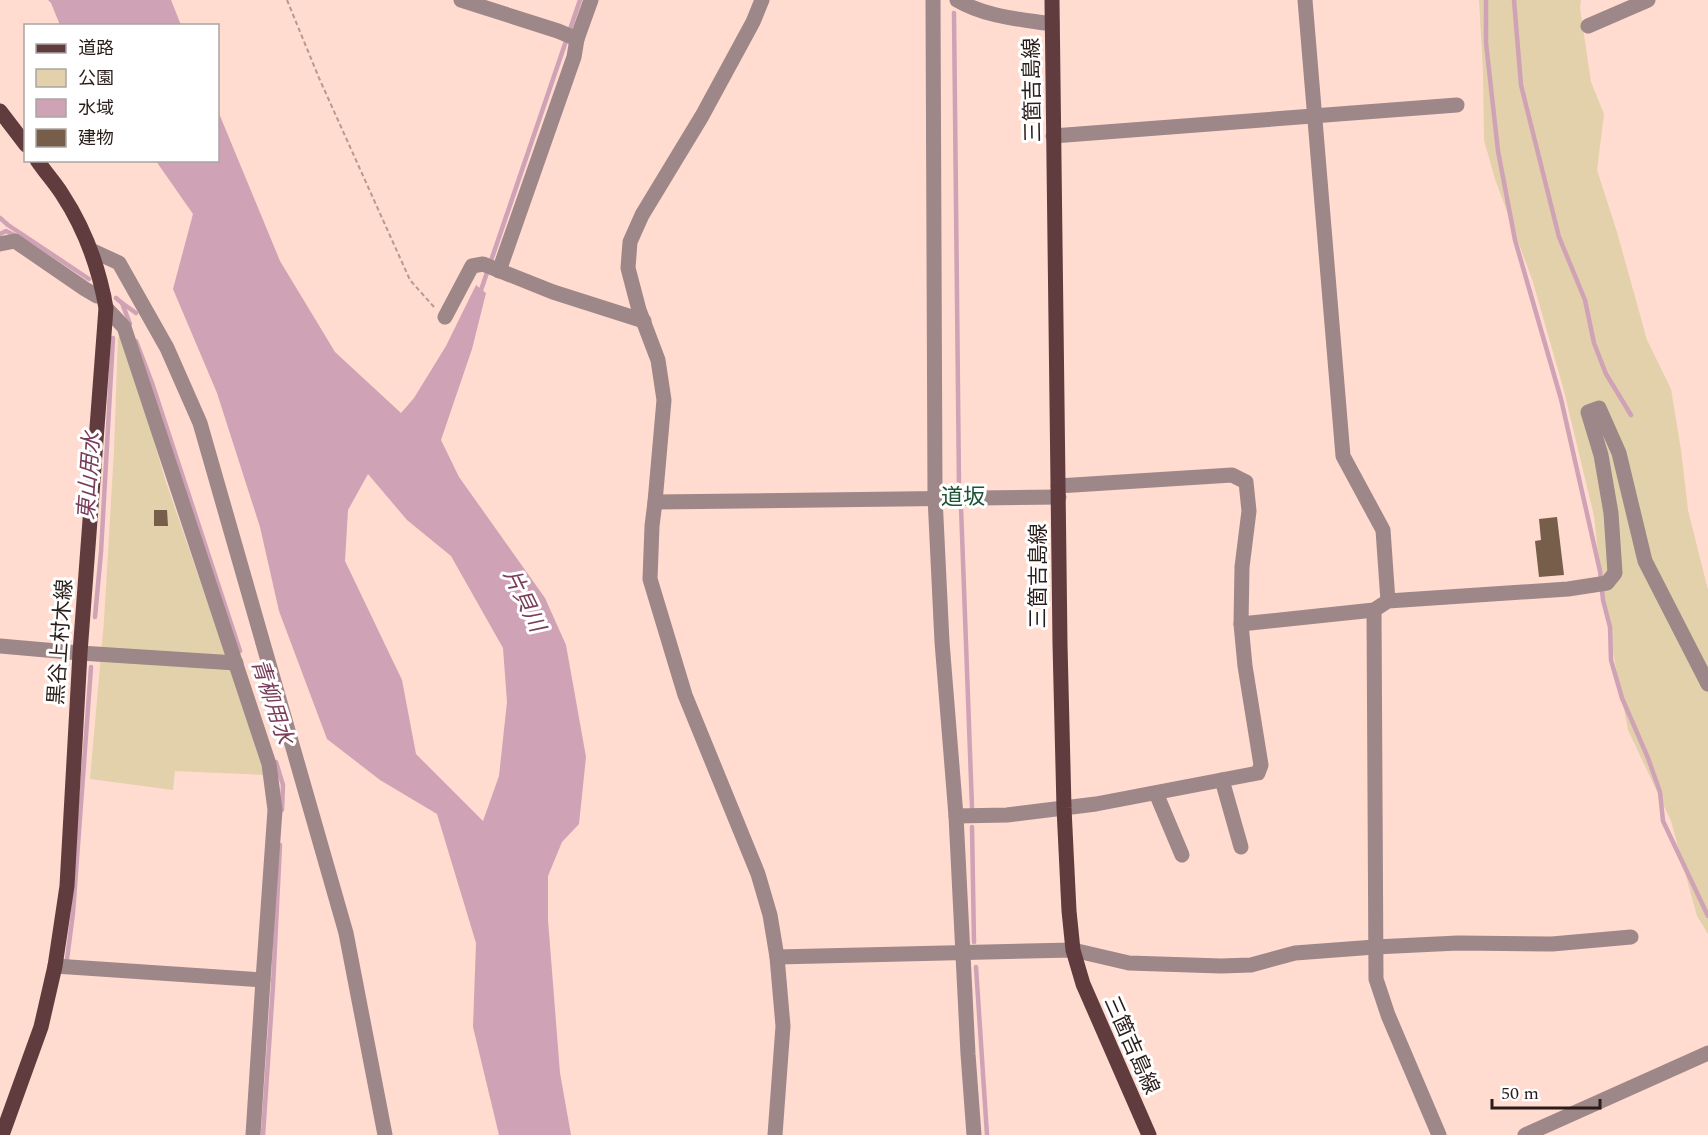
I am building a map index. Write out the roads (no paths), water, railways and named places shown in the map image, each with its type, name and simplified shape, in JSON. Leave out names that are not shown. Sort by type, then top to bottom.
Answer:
[{"type":"main road","name":"三箇吉島線","points":[[1052,0],[1060,644],[1069,911],[1073,950],[1083,984],[1149,1135]]},
{"type":"main road","points":[[0,111],[24,143]]},
{"type":"main road","name":"黒谷上村木線","points":[[2,1135],[41,1027],[55,966],[67,886],[80,653],[105,302],[91,250],[63,195],[38,162]]},
{"type":"street","points":[[461,0],[576,39]]},
{"type":"street","points":[[498,271],[574,57],[576,39],[591,0]]},
{"type":"street","points":[[762,0],[753,22],[707,107],[642,215],[630,242],[628,268],[658,360],[663,400],[652,526],[650,579],[685,695],[758,874],[770,915],[777,957],[783,1026],[775,1135]]},
{"type":"street","points":[[933,0],[943,497],[942,642],[956,816],[974,1135]]},
{"type":"street","points":[[957,0],[972,9],[998,16],[1052,24]]},
{"type":"street","points":[[1305,0],[1343,456],[1383,530],[1388,601]]},
{"type":"street","points":[[1588,26],[1648,0]]},
{"type":"street","points":[[1053,136],[1457,105]]},
{"type":"street","points":[[0,244],[15,241],[105,302],[124,327],[269,764],[275,810],[253,1135]]},
{"type":"street","points":[[91,250],[119,263],[167,348],[200,423],[346,933],[386,1135]]},
{"type":"street","points":[[445,317],[472,266],[483,264],[553,292],[644,321]]},
{"type":"street","points":[[1241,624],[1374,610],[1388,601],[1568,589],[1607,583],[1615,573],[1611,513],[1600,455],[1588,412],[1599,408],[1618,453],[1646,561],[1708,684]]},
{"type":"street","points":[[655,501],[970,497],[1059,492],[1232,475],[1246,482],[1249,511],[1242,567],[1241,624],[1245,666],[1261,765],[1258,773],[1096,804],[1007,815],[956,816]]},
{"type":"street","points":[[1374,610],[1376,979],[1388,1015],[1439,1135]]},
{"type":"street","points":[[0,646],[236,663]]},
{"type":"street","points":[[1222,780],[1241,847]]},
{"type":"street","points":[[1156,793],[1182,855]]},
{"type":"street","points":[[777,957],[1073,950],[1130,963],[1221,966],[1251,965],[1295,953],[1375,947],[1458,943],[1552,944],[1631,937]]},
{"type":"street","points":[[55,966],[263,980]]},
{"type":"street","points":[[1525,1135],[1708,1053]]},
{"type":"water","points":[[48,0],[171,0],[181,24],[60,24]]},
{"type":"water","name":"片貝川","points":[[219,113],[280,261],[335,352],[401,413],[414,398],[446,346],[476,285],[486,293],[472,349],[441,440],[459,477],[545,598],[566,645],[586,757],[579,824],[562,842],[548,876],[548,920],[560,1073],[571,1135],[499,1135],[473,1027],[476,943],[437,814],[380,780],[327,739],[279,611],[260,527],[217,393],[173,289],[193,214],[157,162],[219,162]],"holes":[[[368,474],[407,520],[451,556],[503,648],[507,702],[499,776],[483,821],[416,754],[402,680],[345,561],[348,510]]]},
{"type":"waterway","points":[[480,293],[580,0]]},
{"type":"waterway","points":[[1486,0],[1486,43],[1498,151],[1515,240],[1561,399],[1600,571],[1603,600],[1610,627],[1611,660],[1622,698],[1660,792],[1663,821],[1708,916]]},
{"type":"waterway","points":[[1514,0],[1521,85],[1559,237],[1585,300],[1594,343],[1606,374],[1631,415]]},
{"type":"waterway","points":[[954,13],[959,486]]},
{"type":"waterway","name":"青柳用水","points":[[0,218],[89,279]]},
{"type":"waterway","name":"東山用水","points":[[0,234],[6,231],[16,236]]},
{"type":"waterway","name":"青柳用水","points":[[116,298],[122,303],[130,324]]},
{"type":"waterway","points":[[122,303],[136,313]]},
{"type":"waterway","name":"東山用水","points":[[95,617],[101,552],[113,338]]},
{"type":"waterway","name":"青柳用水","points":[[136,341],[152,383],[240,651]]},
{"type":"waterway","points":[[961,507],[972,807]]},
{"type":"waterway","points":[[67,959],[73,913],[91,667]]},
{"type":"waterway","name":"青柳用水","points":[[276,762],[283,785],[282,810]]},
{"type":"waterway","points":[[972,827],[974,942]]},
{"type":"waterway","name":"青柳用水","points":[[263,1135],[280,845]]},
{"type":"waterway","points":[[976,967],[987,1135]]},
{"type":"district","name":"道坂","points":[[963,496]]}]
